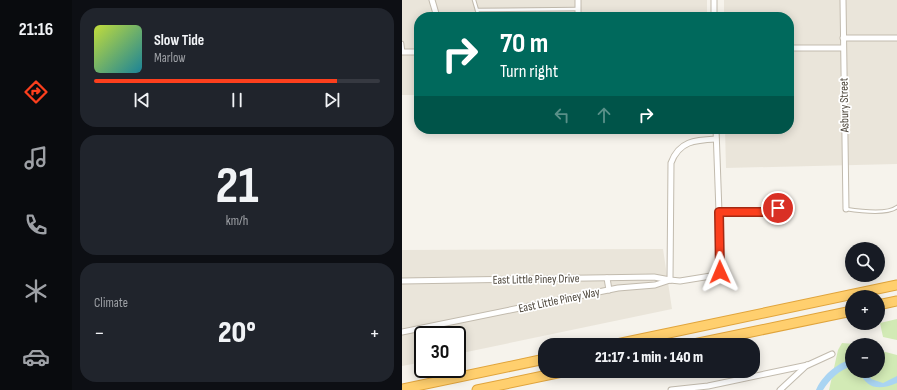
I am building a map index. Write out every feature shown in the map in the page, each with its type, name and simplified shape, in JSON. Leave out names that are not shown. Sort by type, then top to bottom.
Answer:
[{"type":"highway","points":[[645,338],[897,285]]},
{"type":"highway","points":[[885,304],[897,301]]},
{"type":"highway","points":[[723,338],[845,312]]},
{"type":"highway","points":[[402,389],[538,360]]},
{"type":"highway","points":[[477,390],[538,377]]},
{"type":"street","points":[[432,0],[436,12]]},
{"type":"street","points":[[578,0],[578,12]]},
{"type":"street","points":[[714,0],[714,12]]},
{"type":"street","name":"Asbury Street","points":[[843,0],[846,209]]},
{"type":"street","points":[[843,38],[897,38]]},
{"type":"street","points":[[794,48],[843,48]]},
{"type":"street","points":[[403,52],[414,52]]},
{"type":"street","points":[[716,134],[719,212]]},
{"type":"street","points":[[670,280],[671,163],[676,152],[687,142],[716,139]]},
{"type":"street","name":"East Little Piney Way","points":[[402,332],[609,290],[657,284],[670,280],[680,281],[717,275],[721,268],[719,212]]},
{"type":"street","name":"East Little Piney Drive","points":[[402,281],[654,277],[670,280]]},
{"type":"street","points":[[607,278],[609,290]]},
{"type":"street","points":[[671,390],[708,386],[808,365],[832,354]]},
{"type":"street","points":[[780,390],[808,365]]},
{"type":"lane","points":[[474,0],[477,10],[578,8]]},
{"type":"lane","points":[[402,43],[403,52]]},
{"type":"lane","points":[[846,209],[862,211],[892,210],[897,207]]},
{"type":"lane","points":[[719,212],[767,212],[778,208]]},
{"type":"shaded area","points":[[402,0],[707,0],[707,12],[414,12],[414,95],[402,95]]},
{"type":"shaded area","points":[[724,0],[897,0],[897,164],[726,168],[725,134],[794,134],[794,12],[724,12]]},
{"type":"shaded area","points":[[663,249],[672,309],[466,352],[466,326],[414,326],[414,364],[402,366],[402,250]]},
{"type":"green space","points":[[897,319],[897,340],[883,337],[882,330],[885,330],[885,322]]},
{"type":"green space","points":[[842,343],[845,343],[845,378],[885,378],[885,352],[897,355],[897,390],[829,390],[838,350]]},
{"type":"water","points":[[845,362],[845,369],[835,375],[823,390],[816,390],[826,375]]},
{"type":"water","points":[[897,376],[897,383],[885,387],[875,387],[866,382],[863,378],[871,378],[883,383]]},
{"type":"route","points":[[720,272],[719,212],[767,212],[778,208]]}]
